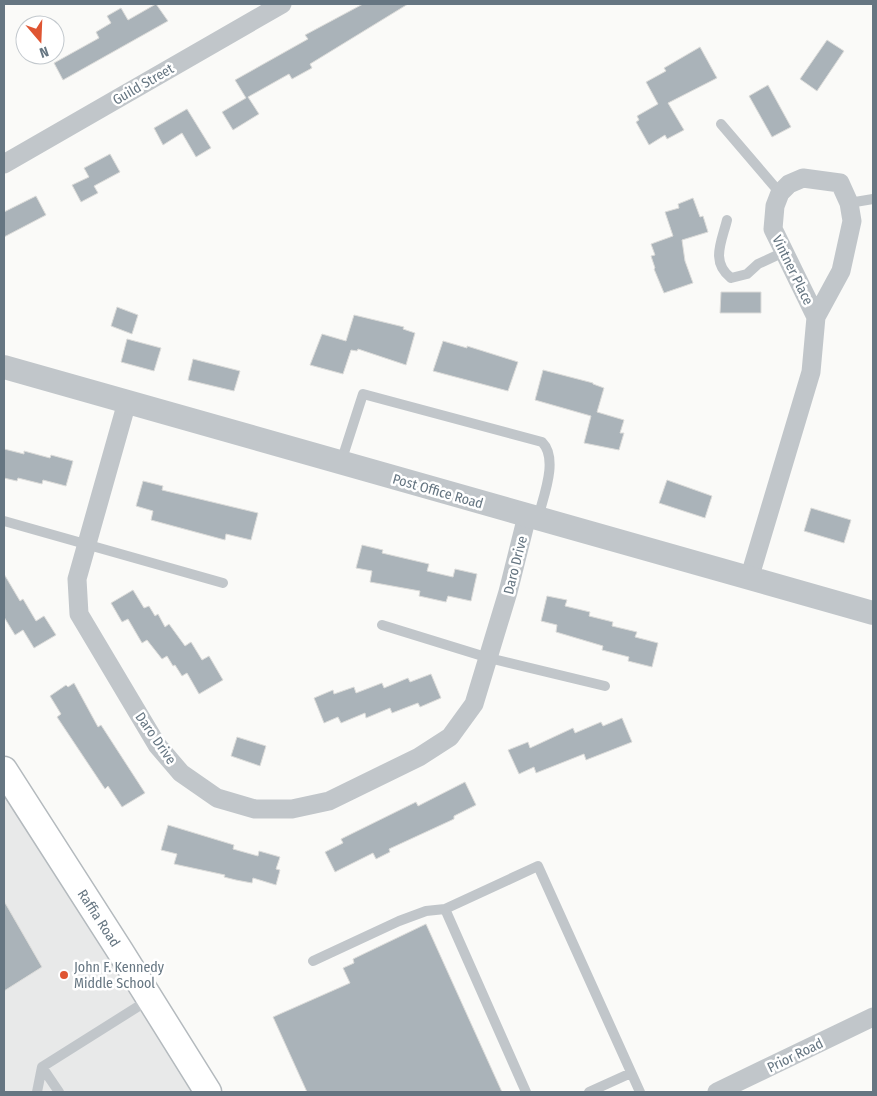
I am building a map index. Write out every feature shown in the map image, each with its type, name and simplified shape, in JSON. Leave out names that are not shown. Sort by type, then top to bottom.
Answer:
[{"type":"main road","name":"Raffia Road","points":[[5,774],[208,1092]]},
{"type":"street","name":"Guild Street","points":[[4,164],[282,4]]},
{"type":"street","name":"Vintner Place","points":[[750,579],[811,372],[816,317],[841,271],[852,221],[849,203],[840,183],[803,178],[790,184],[780,194],[775,206],[774,229],[816,317]]},
{"type":"street","name":"Post Office Road","points":[[4,367],[873,613]]},
{"type":"street","name":"Daro Drive","points":[[127,402],[77,579],[79,614],[157,745],[181,773],[217,798],[255,809],[292,809],[329,801],[419,757],[450,738],[474,704],[532,518]]},
{"type":"street","name":"Prior Road","points":[[717,1092],[873,1017]]},
{"type":"lane","points":[[721,124],[780,194]]},
{"type":"lane","points":[[849,203],[873,199]]},
{"type":"lane","points":[[727,220],[718,260],[724,273],[731,278],[747,274],[758,264],[784,252]]},
{"type":"lane","points":[[341,462],[363,394],[542,442],[547,447],[549,458],[532,518]]},
{"type":"lane","points":[[4,521],[223,583]]},
{"type":"lane","points":[[382,625],[489,658],[605,686]]},
{"type":"lane","points":[[313,961],[411,916],[426,911],[445,910],[538,866],[640,1092]]},
{"type":"lane","points":[[445,910],[526,1092]]},
{"type":"lane","points":[[37,1092],[42,1067],[150,999]]},
{"type":"lane","points":[[42,1067],[59,1092]]},
{"type":"lane","points":[[589,1092],[631,1073]]},
{"type":"shaded area","name":"John F. Kennedy Middle School","points":[[4,794],[49,858],[201,1092],[4,1092]]},
{"type":"building","points":[[156,4],[168,21],[63,80],[55,65],[65,65],[65,57],[99,38],[96,32],[111,23],[107,16],[121,8],[128,20]]},
{"type":"building","points":[[363,4],[408,4],[310,64],[312,68],[292,79],[289,74],[248,97],[259,114],[233,130],[222,112],[246,98],[235,80],[308,39],[305,35]]},
{"type":"building","points":[[827,40],[844,51],[817,91],[800,79]]},
{"type":"building","points":[[700,47],[717,78],[668,103],[684,130],[667,139],[665,135],[649,145],[636,122],[639,120],[637,116],[658,104],[646,82],[666,71],[664,68]]},
{"type":"building","points":[[768,85],[791,127],[772,137],[749,96]]},
{"type":"building","points":[[187,109],[211,148],[196,157],[182,133],[163,145],[154,128]]},
{"type":"building","points":[[110,154],[120,172],[94,186],[98,193],[81,202],[72,185],[89,177],[84,168]]},
{"type":"building","points":[[36,196],[46,215],[4,237],[4,212]]},
{"type":"building","points":[[693,198],[700,217],[703,216],[708,232],[682,240],[685,261],[693,283],[664,293],[654,269],[651,256],[655,255],[651,244],[673,236],[665,212],[679,208],[678,204]]},
{"type":"building","points":[[721,292],[761,292],[761,313],[720,313]]},
{"type":"building","points":[[117,307],[138,315],[132,334],[111,326]]},
{"type":"building","points":[[354,315],[404,327],[403,329],[415,333],[406,365],[358,349],[357,351],[351,350],[343,374],[310,365],[322,334],[346,341]]},
{"type":"building","points":[[127,339],[161,348],[154,371],[121,362]]},
{"type":"building","points":[[443,341],[467,348],[467,346],[518,362],[508,391],[433,371]]},
{"type":"building","points":[[193,359],[240,371],[234,391],[188,380]]},
{"type":"building","points":[[543,370],[593,383],[604,388],[597,412],[624,420],[620,433],[624,433],[619,450],[584,443],[591,416],[535,400]]},
{"type":"building","points":[[4,449],[24,454],[24,451],[50,458],[51,455],[73,461],[66,486],[43,480],[42,484],[18,478],[17,481],[4,478]]},
{"type":"building","points":[[667,480],[712,496],[705,518],[659,503]]},
{"type":"building","points":[[143,481],[163,486],[162,490],[258,513],[251,540],[226,534],[225,540],[151,520],[153,511],[136,506]]},
{"type":"building","points":[[811,508],[851,520],[844,543],[804,531]]},
{"type":"building","points":[[362,545],[383,550],[382,553],[429,564],[427,571],[453,577],[455,569],[477,574],[471,601],[448,596],[446,602],[419,596],[420,591],[370,582],[372,571],[356,568]]},
{"type":"building","points":[[4,574],[20,601],[23,599],[36,621],[44,616],[56,635],[34,648],[23,630],[15,635],[4,617]]},
{"type":"building","points":[[133,590],[144,608],[149,606],[155,616],[158,614],[165,627],[169,624],[185,646],[191,642],[202,660],[209,656],[223,680],[199,694],[187,673],[182,676],[167,656],[162,659],[147,640],[142,643],[128,619],[122,622],[111,603]]},
{"type":"building","points":[[547,596],[567,600],[565,606],[590,612],[589,616],[613,622],[612,626],[637,632],[635,637],[658,643],[652,667],[628,661],[629,657],[602,650],[603,646],[556,632],[557,625],[541,621]]},
{"type":"building","points":[[431,674],[441,698],[420,707],[418,703],[392,713],[390,708],[366,718],[365,713],[341,723],[338,717],[324,723],[314,698],[333,690],[334,694],[354,687],[356,693],[382,683],[384,688],[408,678],[410,682]]},
{"type":"building","points":[[74,683],[98,727],[101,725],[145,793],[122,807],[108,786],[105,789],[57,717],[61,714],[50,696],[66,685],[68,687]]},
{"type":"building","points":[[622,718],[632,742],[586,760],[584,754],[536,773],[534,767],[519,774],[508,750],[528,742],[530,748],[573,728],[575,733],[601,722],[603,726]]},
{"type":"building","points":[[237,737],[266,746],[260,766],[231,756]]},
{"type":"building","points":[[465,782],[476,805],[454,816],[454,819],[389,849],[390,852],[376,859],[373,853],[335,872],[325,852],[343,843],[341,839],[416,802],[418,806]]},
{"type":"building","points":[[168,825],[234,845],[233,849],[258,856],[259,851],[280,857],[276,869],[280,870],[276,885],[253,878],[252,883],[236,880],[224,877],[225,875],[174,864],[177,854],[161,850]]},
{"type":"building","points":[[4,901],[42,967],[4,991]]},
{"type":"building","points":[[426,924],[502,1092],[307,1092],[273,1017],[350,983],[343,968],[354,963],[353,959]]},
{"type":"place","name":"John F. Kennedy Middle School","points":[[64,975]]}]
